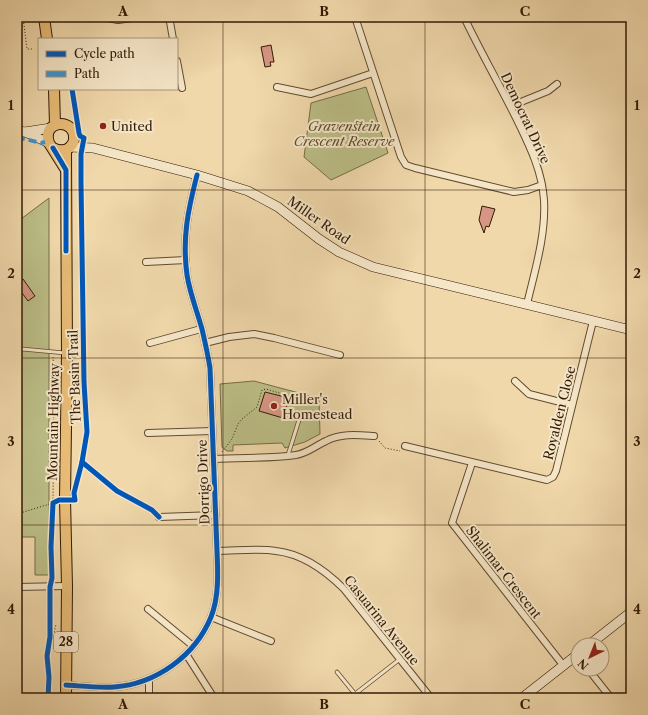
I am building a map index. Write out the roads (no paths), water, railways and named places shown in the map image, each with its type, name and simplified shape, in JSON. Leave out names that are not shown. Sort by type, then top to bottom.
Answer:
[{"type":"main road","points":[[44,17],[47,38]]},
{"type":"main road","points":[[54,94],[57,126]]},
{"type":"main road","points":[[57,126],[48,132],[47,139],[66,170]]},
{"type":"main road","points":[[21,131],[57,126],[72,131],[74,135]]},
{"type":"main road","points":[[21,131],[62,151],[68,148]]},
{"type":"main road","name":"Miller Road","points":[[74,135],[89,147]]},
{"type":"main road","name":"28","points":[[68,148],[74,140],[74,135]]},
{"type":"main road","name":"Miller Road","points":[[68,148],[89,147],[197,175],[248,191],[278,207],[319,239],[339,252],[373,267],[631,330]]},
{"type":"main road","name":"Mountain Highway","points":[[66,698],[68,586],[66,499],[66,170],[68,148]]},
{"type":"main road","points":[[599,637],[631,612]]},
{"type":"main road","points":[[522,698],[570,660]]},
{"type":"street","points":[[103,17],[118,20],[139,17]]},
{"type":"street","points":[[167,17],[170,22],[173,38]]},
{"type":"street","points":[[355,17],[401,157],[406,165],[514,192],[528,190],[542,185]]},
{"type":"street","name":"Democrat Drive","points":[[464,17],[511,106],[535,157],[542,185],[544,213],[542,241],[527,304]]},
{"type":"street","points":[[178,66],[182,88]]},
{"type":"street","points":[[277,87],[311,94],[373,74]]},
{"type":"street","points":[[511,106],[548,91],[557,84]]},
{"type":"street","name":"Dorrigo Drive","points":[[66,685],[114,687],[149,679],[169,669],[186,654],[201,636],[211,618],[216,598],[218,573],[210,368],[205,343],[190,291],[186,260],[185,235],[197,175]]},
{"type":"street","points":[[146,262],[186,260]]},
{"type":"street","name":"Royalden Close","points":[[404,449],[547,480],[553,477],[556,471],[593,321]]},
{"type":"street","points":[[150,343],[201,329]]},
{"type":"street","points":[[205,343],[229,337],[254,334],[340,356]]},
{"type":"street","points":[[515,381],[529,394],[572,405]]},
{"type":"street","points":[[148,433],[212,431]]},
{"type":"street","points":[[214,459],[288,456],[305,453],[337,436],[355,434],[374,436]]},
{"type":"street","name":"Shalimar Crescent","points":[[472,463],[452,523],[563,665]]},
{"type":"street","points":[[159,517],[216,515]]},
{"type":"street","name":"Casuarina Avenue","points":[[217,551],[275,550],[291,554],[320,567],[344,589],[431,698]]},
{"type":"street","points":[[17,586],[68,586]]},
{"type":"street","points":[[148,608],[193,646]]},
{"type":"street","points":[[211,618],[271,642]]},
{"type":"street","points":[[186,654],[214,698]]},
{"type":"street","points":[[594,677],[611,698]]},
{"type":"street","points":[[148,698],[149,679]]},
{"type":"lane","points":[[17,351],[22,349],[67,354]]},
{"type":"lane","points":[[288,456],[299,420]]},
{"type":"lane","points":[[353,698],[355,694],[400,659]]},
{"type":"lane","points":[[337,672],[355,694]]},
{"type":"place","name":"United","points":[[103,126]]},
{"type":"place","name":"Miller's Homestead","points":[[274,406]]},
{"type":"park label","name":"Gravenstein Crescent Reserve","points":[[344,134]]}]
